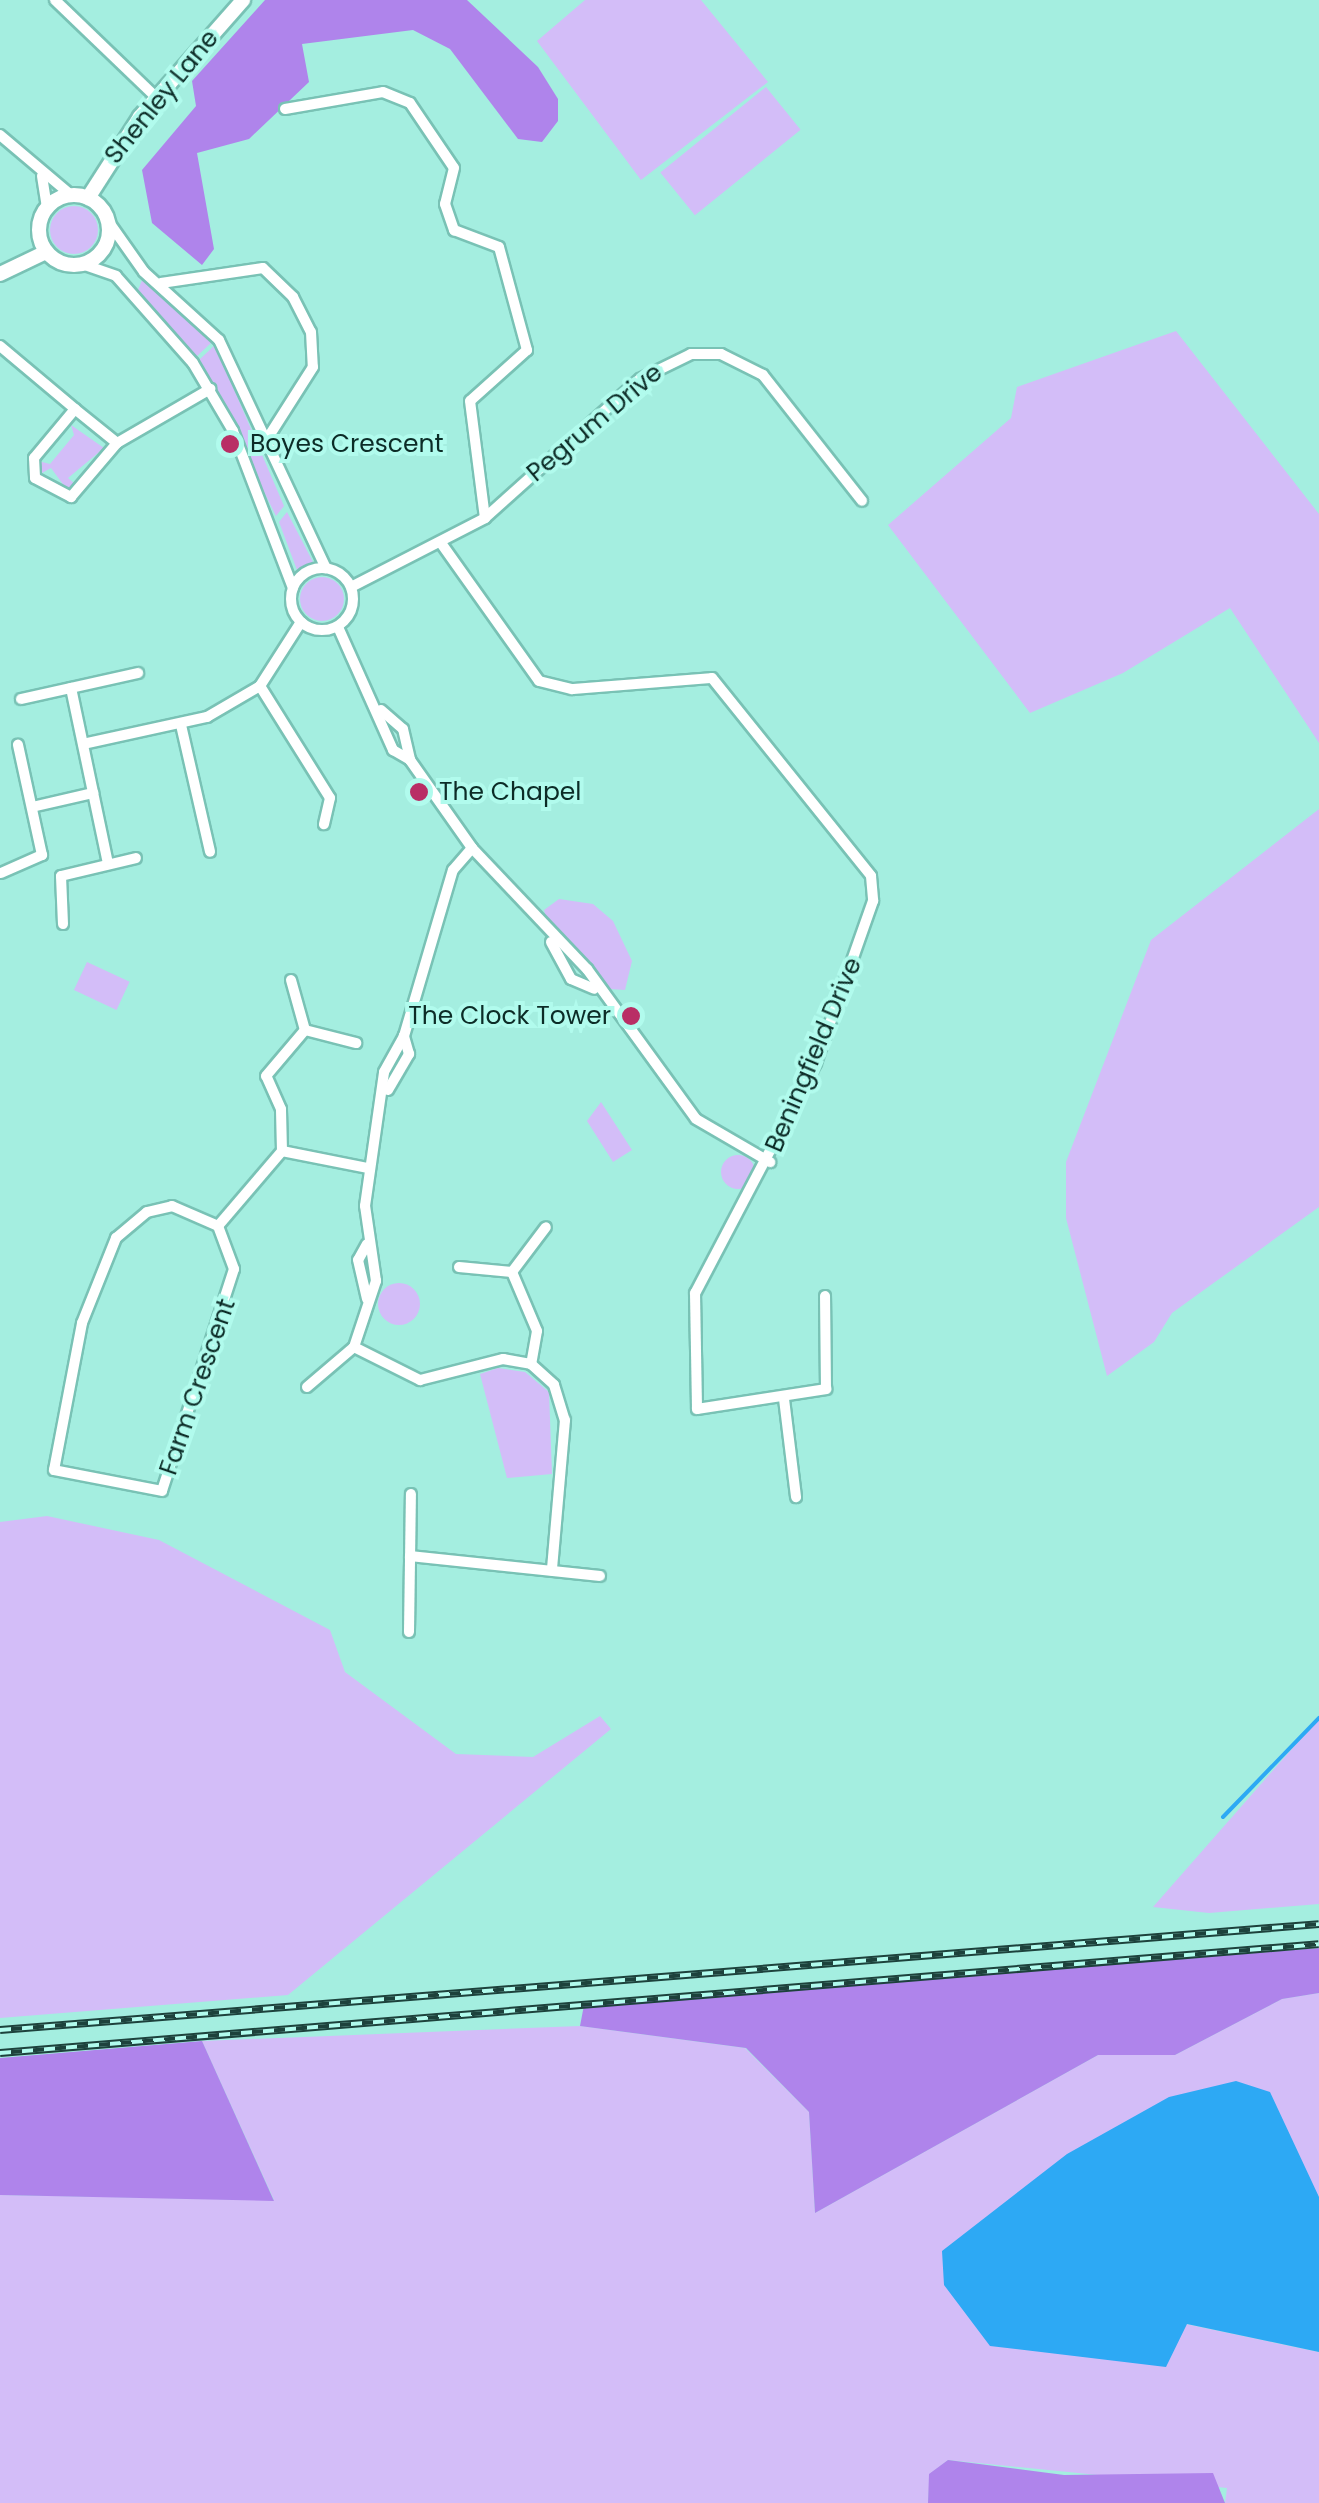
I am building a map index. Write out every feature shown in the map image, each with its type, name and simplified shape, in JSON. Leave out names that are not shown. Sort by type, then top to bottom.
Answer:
[{"type":"main road","name":"Shenley Lane","points":[[88,198],[157,98],[241,1]]},
{"type":"main road","points":[[0,274],[46,252],[82,264],[106,244],[108,222],[88,198],[71,195],[47,208],[38,233],[46,252]]},
{"type":"street","points":[[55,0],[157,98]]},
{"type":"street","points":[[285,109],[398,95],[454,168],[445,204],[454,230],[499,247],[527,350],[470,400],[485,518]]},
{"type":"street","points":[[0,135],[42,176],[71,195]]},
{"type":"street","points":[[42,176],[47,208]]},
{"type":"street","points":[[108,222],[161,283],[220,340],[264,444],[326,568],[351,587],[353,605],[338,627]]},
{"type":"street","points":[[82,264],[125,284],[210,389],[293,588],[301,622],[260,686],[181,724],[83,744]]},
{"type":"street","points":[[161,283],[244,266],[263,268],[294,297],[310,332],[313,367],[264,444]]},
{"type":"street","points":[[0,346],[116,443]]},
{"type":"street","name":"Pegrum Drive","points":[[351,587],[485,518],[640,379],[705,352],[763,375],[862,501]]},
{"type":"street","points":[[75,410],[34,458],[35,478],[71,498],[116,443],[210,389]]},
{"type":"street","name":"Beningfield Drive","points":[[441,542],[539,681],[572,690],[712,678],[871,876],[873,901],[842,1000],[770,1162],[703,1270],[690,1341],[698,1410],[784,1400],[826,1389],[825,1296]]},
{"type":"street","points":[[293,588],[326,568]]},
{"type":"street","points":[[301,622],[338,627]]},
{"type":"street","points":[[338,627],[380,710],[392,750],[410,760]]},
{"type":"street","points":[[21,699],[138,674]]},
{"type":"street","points":[[260,686],[330,798],[324,824]]},
{"type":"street","points":[[71,688],[108,864]]},
{"type":"street","points":[[380,710],[403,729],[410,760],[472,848],[551,942],[571,978],[595,990]]},
{"type":"street","points":[[181,724],[210,852]]},
{"type":"street","points":[[1,873],[40,861],[18,746]]},
{"type":"street","points":[[32,807],[93,793]]},
{"type":"street","points":[[367,1299],[358,1260],[366,1244],[368,1168],[388,1090],[392,1048],[404,1036],[453,870],[472,848]]},
{"type":"street","points":[[63,924],[61,876],[136,858]]},
{"type":"street","points":[[551,942],[570,950],[595,990],[696,1119],[770,1162]]},
{"type":"street","points":[[291,980],[305,1030]]},
{"type":"street","points":[[305,1030],[356,1043]]},
{"type":"street","points":[[218,1226],[282,1151],[281,1110],[266,1076],[305,1030]]},
{"type":"street","points":[[388,1090],[409,1054],[404,1036]]},
{"type":"street","points":[[282,1151],[368,1168]]},
{"type":"street","name":"Farm Crescent","points":[[172,1206],[218,1226],[233,1284],[162,1491],[54,1470],[82,1323],[116,1238],[147,1212],[172,1206]]},
{"type":"street","points":[[512,1272],[546,1228]]},
{"type":"street","points":[[307,1387],[354,1347],[376,1260],[366,1244]]},
{"type":"street","points":[[459,1267],[512,1272]]},
{"type":"street","points":[[512,1272],[536,1331],[531,1364]]},
{"type":"street","points":[[354,1347],[420,1380],[503,1359],[531,1364],[554,1385],[565,1420],[552,1570]]},
{"type":"street","points":[[784,1400],[796,1497]]},
{"type":"street","points":[[410,1632],[411,1494]]},
{"type":"street","points":[[410,1556],[600,1576]]},
{"type":"shaded area","points":[[265,0],[467,0],[538,67],[558,99],[558,121],[542,142],[518,139],[450,49],[413,30],[302,44],[309,82],[249,139],[197,153],[214,249],[202,265],[152,223],[142,170],[196,106],[192,81]]},
{"type":"shaded area","points":[[585,0],[701,0],[768,82],[641,180],[537,41]]},
{"type":"shaded area","points":[[766,87],[801,130],[695,215],[660,173]]},
{"type":"shaded area","points":[[74,206],[91,213],[98,230],[91,247],[74,254],[57,247],[50,230],[57,213]]},
{"type":"shaded area","points":[[143,278],[212,342],[196,357],[138,290]]},
{"type":"shaded area","points":[[1176,331],[1319,514],[1319,743],[1230,608],[1123,673],[1030,713],[888,525],[1011,418],[1017,387]]},
{"type":"shaded area","points":[[215,345],[284,506],[276,516],[199,360]]},
{"type":"shaded area","points":[[71,425],[104,448],[68,478],[76,485],[68,491],[51,468],[40,474],[38,461],[50,464],[74,435]]},
{"type":"shaded area","points":[[287,512],[313,562],[297,570],[279,522]]},
{"type":"shaded area","points":[[322,577],[338,583],[344,599],[338,615],[322,621],[306,615],[300,599],[306,583]]},
{"type":"shaded area","points":[[1319,809],[1319,1207],[1172,1313],[1154,1342],[1107,1376],[1066,1218],[1066,1162],[1151,940]]},
{"type":"shaded area","points":[[559,899],[593,904],[613,921],[632,961],[625,990],[610,989],[547,921],[544,910]]},
{"type":"shaded area","points":[[87,962],[130,982],[116,1010],[74,990]]},
{"type":"shaded area","points":[[601,1102],[632,1150],[613,1162],[587,1121]]},
{"type":"shaded area","points":[[738,1155],[750,1160],[755,1172],[750,1184],[738,1189],[726,1184],[721,1172],[726,1160]]},
{"type":"shaded area","points":[[399,1283],[414,1289],[420,1304],[414,1319],[399,1325],[384,1319],[378,1304],[384,1289]]},
{"type":"shaded area","points":[[498,1368],[525,1372],[549,1392],[552,1474],[507,1478],[480,1374]]},
{"type":"shaded area","points":[[47,1516],[159,1540],[330,1630],[345,1672],[456,1754],[533,1757],[600,1716],[611,1729],[288,1995],[0,2018],[0,1522]]},
{"type":"shaded area","points":[[1319,1718],[1319,1904],[1209,1913],[1153,1907]]},
{"type":"shaded area","points":[[1319,1948],[1319,1993],[1282,1999],[1175,2055],[1098,2055],[815,2213],[809,2112],[746,2048],[580,2026],[584,2005]]},
{"type":"shaded area","points":[[1319,1993],[1319,2197],[1310,2183],[1186,2324],[1319,2352],[1319,2503],[1225,2503],[1227,2488],[948,2460],[930,2474],[928,2503],[0,2503],[0,2195],[274,2200],[202,2041],[580,2026],[745,2048],[809,2112],[815,2213],[1098,2055],[1175,2055],[1282,1999]]},
{"type":"shaded area","points":[[202,2041],[274,2201],[0,2195],[0,2058]]},
{"type":"shaded area","points":[[948,2460],[1064,2475],[1213,2473],[1225,2503],[928,2503],[929,2474]]},
{"type":"water","points":[[1236,2081],[1270,2092],[1319,2197],[1319,2352],[1187,2324],[1166,2367],[990,2346],[944,2285],[942,2251],[1067,2154],[1169,2097]]},
{"type":"waterway","points":[[1223,1817],[1319,1718]]},
{"type":"railway","points":[[0,2030],[1319,1924]]},
{"type":"railway","points":[[0,2053],[1319,1944]]},
{"type":"place","name":"Boyes Crescent","points":[[230,444]]},
{"type":"place","name":"The Chapel","points":[[419,792]]},
{"type":"place","name":"The Clock Tower","points":[[631,1016]]}]
